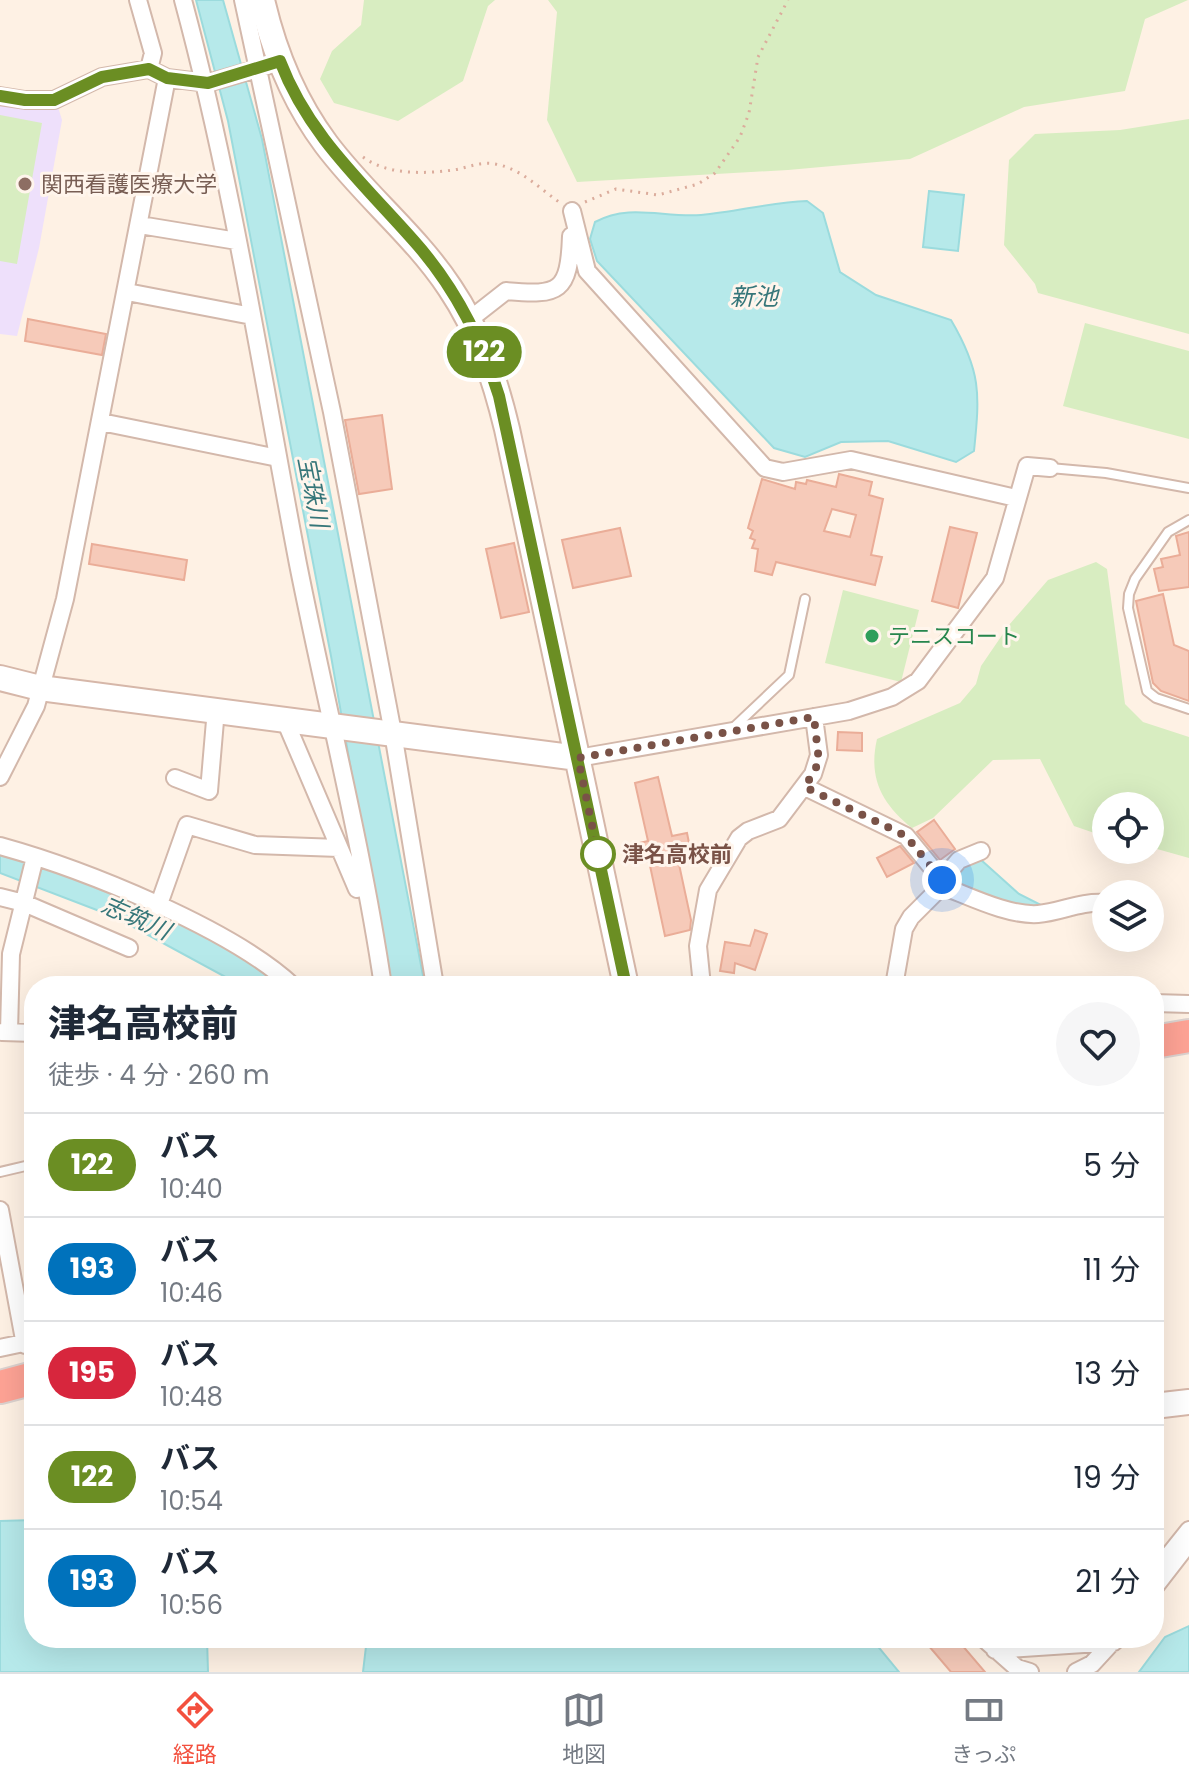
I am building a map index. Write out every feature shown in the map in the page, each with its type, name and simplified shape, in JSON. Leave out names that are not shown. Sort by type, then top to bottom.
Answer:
[{"type":"highway","points":[[0,1387],[24,1381]]},
{"type":"street","points":[[138,0],[153,53],[149,69]]},
{"type":"street","points":[[183,0],[205,83],[278,458],[336,726],[381,976]]},
{"type":"street","points":[[243,0],[265,67],[332,412],[433,976]]},
{"type":"street","points":[[262,0],[265,67],[295,96],[327,146],[415,242],[469,320],[492,373],[505,418],[624,976]]},
{"type":"street","points":[[0,96],[54,100],[102,77],[149,69],[167,78],[205,83],[265,67]]},
{"type":"street","points":[[0,777],[36,706],[65,599],[167,78]]},
{"type":"street","points":[[469,320],[506,291],[542,293],[564,282],[570,266],[572,211]]},
{"type":"street","points":[[572,211],[587,271],[765,468],[783,472],[851,460],[1016,498]]},
{"type":"street","points":[[140,225],[237,241]]},
{"type":"street","points":[[127,292],[252,316]]},
{"type":"street","points":[[101,422],[278,458]]},
{"type":"street","points":[[0,678],[40,688],[578,758],[814,717],[892,697],[918,681],[995,578],[1027,466],[1050,468]]},
{"type":"street","points":[[175,778],[209,791],[216,709]]},
{"type":"street","points":[[701,976],[698,946],[708,890],[739,838],[748,831],[779,819],[805,787],[819,762],[814,717]]},
{"type":"street","points":[[284,718],[357,889],[365,890]]},
{"type":"street","points":[[805,787],[906,836],[942,883],[1021,912],[1040,914],[1068,905],[1092,904]]},
{"type":"street","points":[[158,907],[187,825],[255,845],[339,848]]},
{"type":"street","points":[[0,846],[158,907],[251,953],[280,976]]},
{"type":"street","points":[[896,976],[904,929],[911,917],[959,860],[981,851]]},
{"type":"street","points":[[24,1033],[4,1032],[11,954],[35,857]]},
{"type":"street","points":[[0,897],[24,903],[129,948]]},
{"type":"street","points":[[1164,1003],[1189,1004]]},
{"type":"street","points":[[0,1210],[24,1316]]},
{"type":"street","points":[[0,1348],[24,1344]]},
{"type":"street","points":[[1164,1405],[1189,1402]]},
{"type":"street","points":[[1164,1553],[1189,1530]]},
{"type":"street","points":[[1164,1575],[1189,1543]]},
{"type":"street","points":[[1000,1648],[1017,1668],[1030,1672]]},
{"type":"street","points":[[1076,1672],[1092,1664],[1107,1648]]},
{"type":"lane","points":[[1050,468],[1106,473],[1189,488]]},
{"type":"lane","points":[[1189,520],[1168,532],[1135,579],[1128,603],[1147,691],[1156,698],[1189,709]]},
{"type":"lane","points":[[729,732],[789,675],[805,599]]},
{"type":"lane","points":[[0,1172],[24,1166]]},
{"type":"path","points":[[354,147],[365,159],[392,171],[453,170],[478,163],[497,164],[530,180],[572,211],[616,189],[658,195],[698,184],[715,173],[740,137],[749,113],[758,57],[788,0]]},
{"type":"shaded area","name":"関西看護医療大学","points":[[0,102],[58,107],[62,120],[39,248],[17,336],[0,334]]},
{"type":"green space","points":[[364,0],[495,0],[488,6],[463,81],[398,121],[334,103],[320,79],[332,51],[361,25]]},
{"type":"green space","points":[[548,0],[1188,0],[1145,19],[1125,91],[1024,107],[910,159],[788,170],[577,182],[547,120],[557,12]]},
{"type":"green space","points":[[0,115],[42,123],[17,264],[0,261]]},
{"type":"green space","points":[[1189,119],[1189,334],[1038,293],[1035,284],[1004,245],[1009,160],[1035,134],[1120,130]]},
{"type":"green space","points":[[1085,323],[1189,351],[1189,439],[1063,406]]},
{"type":"green space","points":[[1096,562],[1107,569],[1125,704],[1143,722],[1189,737],[1189,858],[1164,851],[1164,792],[1092,792],[1092,832],[1074,826],[1040,759],[993,760],[933,818],[912,828],[885,800],[874,766],[877,739],[960,703],[976,684],[981,666],[1009,625],[1048,580]]},
{"type":"green space","name":"テニスコート","points":[[843,590],[919,610],[901,682],[825,663]]},
{"type":"water","name":"宝珠川","points":[[196,0],[223,0],[262,139],[423,976],[387,976],[331,656],[228,121]]},
{"type":"water","points":[[929,191],[964,195],[958,251],[923,247]]},
{"type":"water","name":"新池","points":[[807,201],[823,213],[840,272],[876,295],[951,320],[968,354],[976,383],[974,451],[956,462],[888,441],[841,442],[805,457],[774,448],[597,261],[590,239],[595,222],[621,213],[701,215]]},
{"type":"water","name":"志筑川","points":[[0,850],[149,908],[221,943],[274,976],[224,976],[115,917],[0,873]]},
{"type":"water","points":[[980,859],[1019,894],[1043,906],[1040,909],[1009,904],[955,884],[951,879],[955,869]]},
{"type":"water","points":[[24,1520],[24,1648],[207,1648],[208,1672],[0,1672],[0,1521]]},
{"type":"water","points":[[1189,1626],[1189,1672],[1139,1672],[1157,1648],[1164,1648],[1165,1637]]},
{"type":"water","points":[[366,1648],[879,1648],[899,1672],[363,1672]]},
{"type":"building","points":[[28,319],[106,334],[102,355],[25,341]]},
{"type":"building","points":[[382,415],[392,489],[359,494],[345,420]]},
{"type":"building","points":[[839,474],[872,482],[869,495],[883,499],[871,555],[882,557],[875,585],[776,562],[772,575],[755,571],[758,549],[752,548],[755,540],[750,538],[753,531],[748,528],[762,479],[795,489],[796,482],[806,484],[807,480],[836,487]],"holes":[[[832,509],[856,515],[850,537],[824,531]]]},
{"type":"building","points":[[950,527],[977,533],[958,608],[932,601]]},
{"type":"building","points":[[620,528],[631,576],[573,588],[562,540]]},
{"type":"building","points":[[1189,532],[1189,587],[1159,591],[1154,569],[1163,567],[1161,559],[1180,555],[1176,536]]},
{"type":"building","points":[[514,543],[529,612],[501,618],[486,549]]},
{"type":"building","points":[[92,544],[187,560],[184,580],[89,564]]},
{"type":"building","points":[[1163,594],[1174,645],[1189,651],[1189,701],[1161,691],[1153,683],[1136,601]]},
{"type":"building","points":[[838,732],[862,733],[862,751],[837,750]]},
{"type":"building","points":[[658,777],[672,836],[687,833],[691,853],[677,855],[691,920],[690,930],[665,936],[649,861],[639,863],[635,844],[648,841],[635,783]]},
{"type":"building","points":[[934,820],[955,849],[940,860],[917,832]]},
{"type":"building","points":[[900,846],[914,863],[887,877],[877,858]]},
{"type":"building","points":[[755,930],[767,934],[755,970],[735,963],[734,973],[720,971],[725,942],[750,946]]},
{"type":"building","points":[[931,1648],[965,1648],[985,1672],[951,1672]]},
{"type":"bus line","name":"122","points":[[0,96],[54,100],[102,77],[149,69],[167,78],[208,83],[280,61],[291,88],[327,146],[436,268],[460,303],[482,346],[499,396],[624,976]]},
{"type":"place","name":"関西看護医療大学","points":[[25,184]]},
{"type":"place","name":"テニスコート","points":[[872,636]]},
{"type":"place","name":"津名高校前","points":[[598,854]]},
{"type":"route","points":[[598,854],[578,758],[649,743],[814,717],[819,762],[805,787],[906,836],[942,880]]}]
